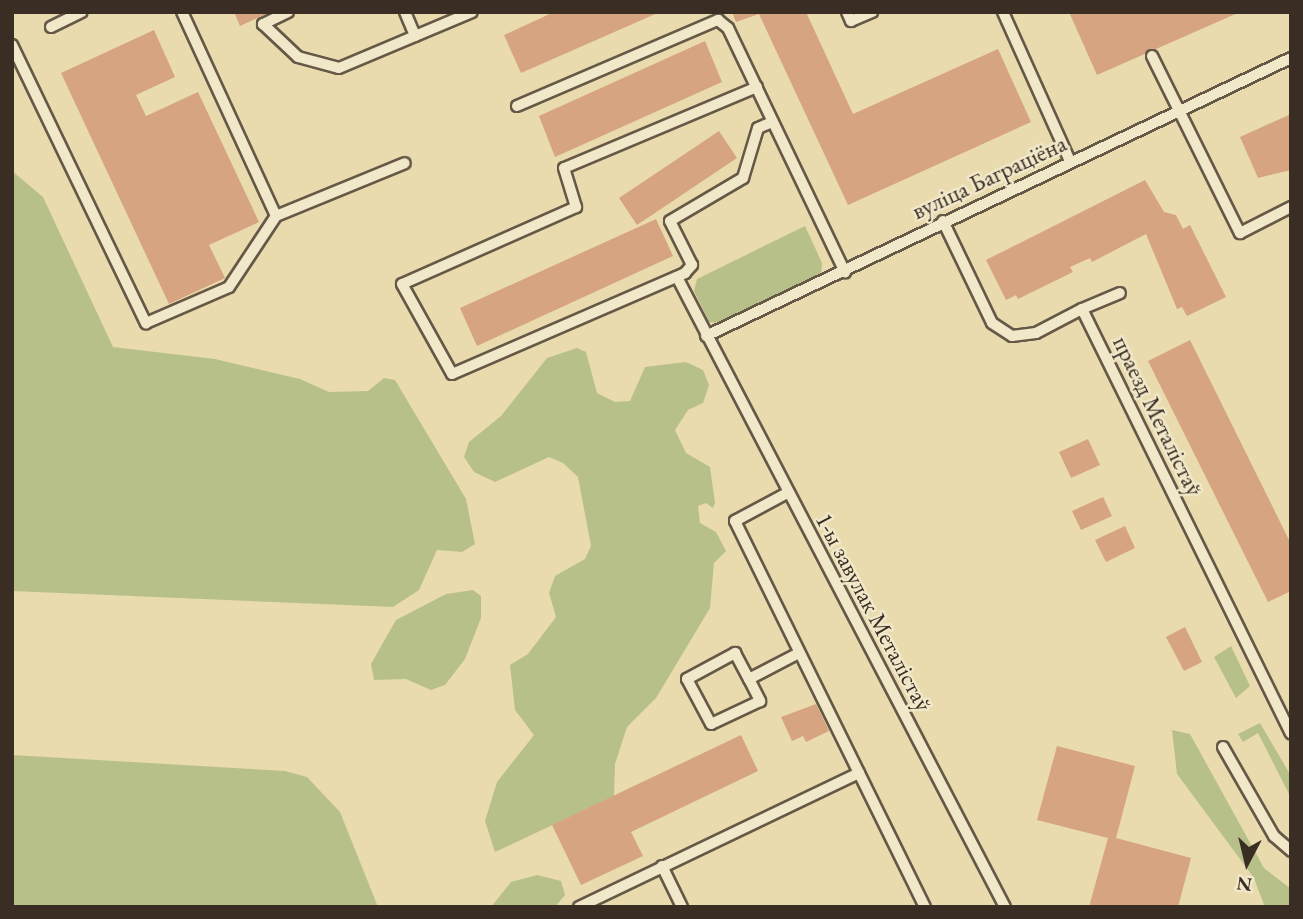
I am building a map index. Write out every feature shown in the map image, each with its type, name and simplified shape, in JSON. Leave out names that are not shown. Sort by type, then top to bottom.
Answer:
[{"type":"lane","points":[[51,27],[82,12]]},
{"type":"lane","points":[[182,12],[276,216]]},
{"type":"lane","points":[[288,12],[263,24],[298,57],[339,68],[472,12]]},
{"type":"lane","points":[[405,12],[415,36]]},
{"type":"lane","points":[[847,12],[851,21],[872,12]]},
{"type":"lane","points":[[1003,12],[1070,162]]},
{"type":"lane","points":[[517,106],[718,20],[728,28],[845,272]]},
{"type":"lane","points":[[12,45],[146,323],[229,287],[276,216],[405,163]]},
{"type":"lane","points":[[1152,56],[1177,112],[1240,233],[1291,207]]},
{"type":"lane","name":"вуліца Баграціёна","points":[[706,336],[845,272],[943,220],[1291,58]]},
{"type":"lane","points":[[757,87],[564,168],[576,207],[402,284],[452,374],[677,277],[692,265],[670,221],[743,178],[758,128],[772,121]]},
{"type":"lane","points":[[943,220],[992,323],[1012,336],[1035,333],[1119,293]]},
{"type":"lane","name":"1-ы завулак Металістаў","points":[[677,277],[787,493],[1005,907]]},
{"type":"lane","name":"праезд Металістаў","points":[[1082,309],[1290,731]]},
{"type":"lane","points":[[787,493],[735,521],[925,907]]},
{"type":"lane","points":[[735,653],[749,679],[760,701],[711,724],[687,679],[735,653]]},
{"type":"lane","points":[[749,679],[799,653]]},
{"type":"lane","points":[[1223,747],[1274,836],[1291,851]]},
{"type":"lane","points":[[579,907],[859,774]]},
{"type":"lane","points":[[662,866],[682,907]]},
{"type":"green space","points":[[12,171],[43,197],[113,347],[215,359],[300,379],[329,392],[368,391],[384,378],[395,380],[466,499],[475,544],[462,552],[437,550],[419,590],[393,607],[12,591]]},
{"type":"green space","points":[[805,226],[822,263],[821,275],[720,323],[709,322],[694,291],[697,279]]},
{"type":"green space","points":[[577,348],[586,352],[597,393],[615,402],[630,401],[645,367],[686,362],[703,370],[709,385],[703,403],[688,410],[675,430],[686,453],[710,467],[715,503],[713,508],[706,503],[698,506],[700,523],[716,532],[726,551],[714,563],[710,608],[656,698],[627,727],[615,764],[614,796],[495,852],[485,821],[497,782],[534,735],[515,710],[510,665],[528,654],[556,617],[549,593],[555,576],[585,559],[591,546],[578,477],[563,463],[549,457],[495,482],[474,472],[464,457],[469,442],[501,416],[547,358]]},
{"type":"green space","points":[[473,590],[481,596],[481,618],[465,659],[445,685],[431,690],[406,679],[374,680],[371,664],[396,620],[446,594]]},
{"type":"green space","points":[[1231,646],[1250,686],[1236,698],[1214,657]]},
{"type":"green space","points":[[1260,723],[1291,776],[1291,798],[1258,733],[1243,742],[1238,734]]},
{"type":"green space","points":[[1172,730],[1190,734],[1264,868],[1291,889],[1291,907],[1264,905],[1254,878],[1177,774]]},
{"type":"green space","points":[[12,755],[285,771],[307,777],[340,812],[378,907],[12,907]]},
{"type":"green space","points":[[537,875],[561,881],[565,895],[555,907],[491,907],[511,882]]},
{"type":"building","points":[[234,12],[270,12],[240,26]]},
{"type":"building","points":[[554,12],[660,12],[521,73],[504,35]]},
{"type":"building","points":[[732,12],[806,12],[853,114],[998,49],[1031,122],[848,205],[759,14],[736,22]]},
{"type":"building","points":[[1069,12],[1240,12],[1097,75]]},
{"type":"building","points":[[154,30],[175,77],[136,95],[146,116],[198,92],[259,222],[209,245],[225,278],[169,304],[61,73]]},
{"type":"building","points":[[705,41],[722,82],[555,157],[539,116]]},
{"type":"building","points":[[1291,114],[1291,170],[1258,178],[1240,137]]},
{"type":"building","points":[[719,131],[737,158],[637,225],[619,198]]},
{"type":"building","points":[[1145,180],[1164,212],[1176,215],[1183,229],[1190,225],[1226,297],[1187,316],[1182,307],[1177,309],[1146,234],[1092,262],[1090,258],[1070,267],[1073,272],[1018,299],[1016,295],[1006,300],[986,260]]},
{"type":"building","points":[[656,219],[673,256],[477,346],[460,308]]},
{"type":"building","points":[[1190,340],[1291,544],[1291,591],[1268,602],[1148,361]]},
{"type":"building","points":[[1088,439],[1100,465],[1071,478],[1059,452]]},
{"type":"building","points":[[1103,497],[1112,516],[1081,530],[1072,511]]},
{"type":"building","points":[[1125,526],[1135,548],[1106,562],[1095,540]]},
{"type":"building","points":[[1185,627],[1202,662],[1184,671],[1166,637]]},
{"type":"building","points":[[816,704],[829,731],[806,742],[803,736],[792,741],[781,717]]},
{"type":"building","points":[[741,735],[758,771],[631,832],[643,856],[581,885],[552,825]]},
{"type":"building","points":[[1057,746],[1135,766],[1116,838],[1191,858],[1178,907],[1089,907],[1108,838],[1037,820]]}]
